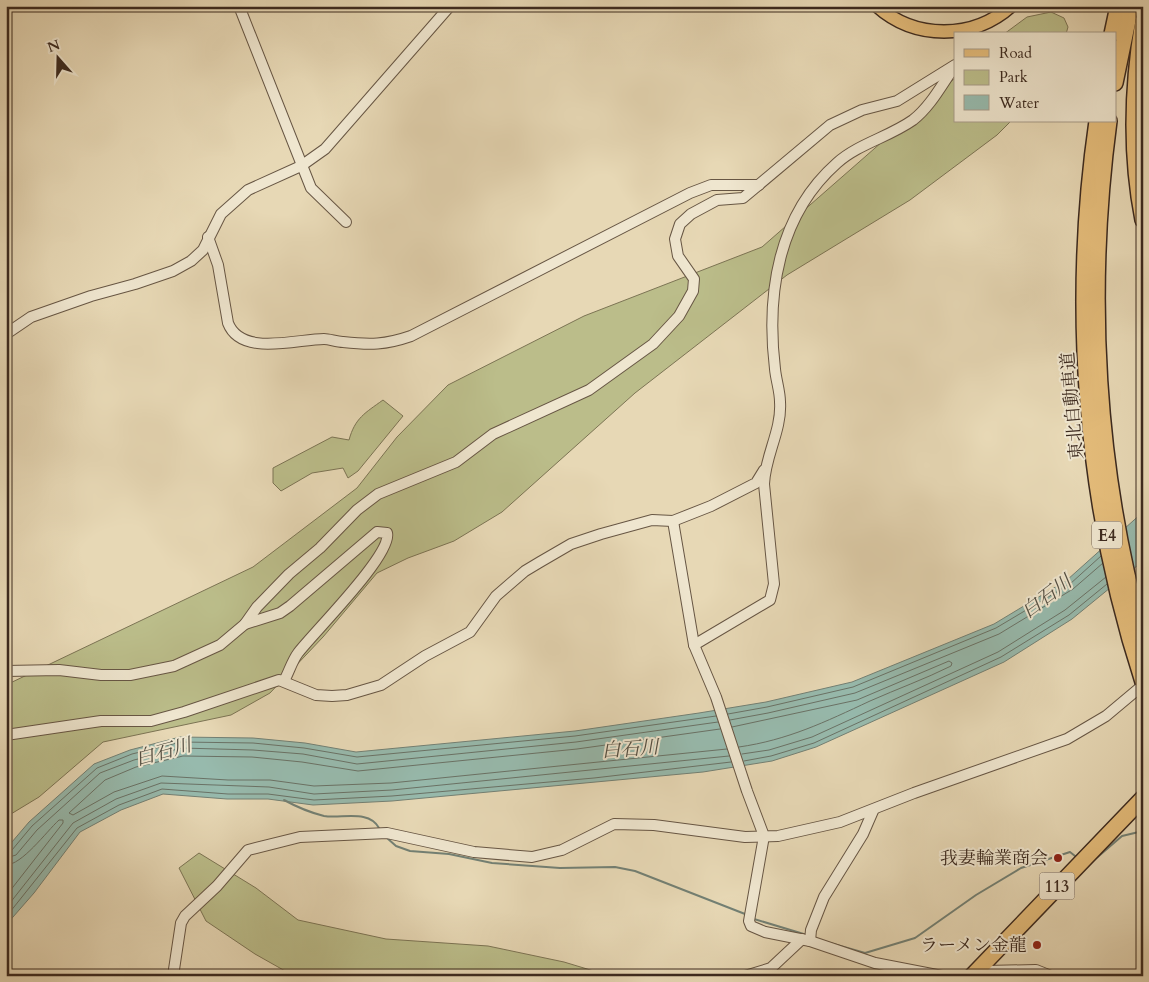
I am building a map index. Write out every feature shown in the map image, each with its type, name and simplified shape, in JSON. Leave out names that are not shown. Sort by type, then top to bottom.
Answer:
[{"type":"highway","points":[[1112,32],[1118,6]]},
{"type":"highway","points":[[1116,78],[1131,6]]},
{"type":"highway","points":[[1143,21],[1135,80],[1134,110],[1135,162],[1143,220]]},
{"type":"highway","name":"東北自動車道","points":[[1097,122],[1087,208],[1085,266],[1104,518],[1115,576],[1143,684]]},
{"type":"highway","name":"東北自動車道","points":[[1109,122],[1100,203],[1094,383],[1116,516],[1143,638]]},
{"type":"highway","name":"113","points":[[980,973],[1143,798]]},
{"type":"main road","points":[[877,6],[902,23],[924,30],[953,32],[982,29],[1011,6]]},
{"type":"street","points":[[239,6],[311,188],[346,222]]},
{"type":"street","points":[[6,334],[31,317],[180,268],[199,254],[222,214],[248,190],[302,166],[325,150],[450,6]]},
{"type":"street","points":[[6,671],[59,670],[111,676],[139,674],[174,666],[220,646],[245,624],[257,607],[289,574],[320,548],[357,510],[378,494],[456,462],[493,434],[589,390],[653,344],[683,310],[694,287],[692,276],[680,260],[676,249],[675,234],[680,224],[691,214],[707,203],[717,200],[744,198],[830,125],[862,110],[896,101],[954,66]]},
{"type":"street","points":[[694,645],[770,600],[774,584],[764,496],[764,470],[781,403],[774,368],[773,307],[777,270],[783,247],[797,212],[809,192],[837,162],[917,116],[928,104],[954,66]]},
{"type":"street","points":[[208,237],[218,265],[228,322],[232,331],[238,335],[274,344],[324,339],[375,346],[390,344],[411,336],[697,190],[711,185],[759,185]]},
{"type":"street","points":[[6,735],[101,721],[142,722],[184,712],[273,681],[284,681],[316,695],[332,696],[381,685],[426,656],[470,632],[496,596],[525,571],[571,544],[652,520],[673,521],[743,491],[756,483],[764,470]]},
{"type":"street","points":[[673,521],[694,645],[716,697],[764,836],[750,916],[751,926],[765,932],[808,937],[875,963],[942,976]]},
{"type":"street","points":[[245,624],[280,613],[377,532],[387,533],[388,540],[376,562],[298,652],[284,681]]},
{"type":"street","points":[[173,976],[181,924],[185,916],[217,886],[248,850],[300,837],[383,833],[474,852],[532,857],[562,850],[604,828],[624,823],[745,837],[788,834],[840,822],[873,811],[914,793],[1067,738],[1106,716],[1143,684]]},
{"type":"street","points":[[745,976],[771,968],[808,937],[824,897],[863,834],[873,811]]},
{"type":"street","points":[[980,973],[986,971],[1036,970],[1051,976]]},
{"type":"green space","points":[[1051,12],[1064,18],[1068,27],[1067,32],[1007,32],[1027,17]]},
{"type":"green space","points":[[954,79],[954,122],[1010,122],[997,135],[910,200],[787,275],[635,393],[502,512],[454,541],[408,558],[377,573],[323,637],[270,693],[231,715],[103,742],[39,797],[6,817],[6,685],[253,567],[357,488],[397,437],[448,385],[584,316],[762,247]]},
{"type":"green space","points":[[383,400],[403,416],[358,471],[348,478],[343,468],[312,473],[281,491],[273,483],[273,468],[332,437],[349,440],[351,432],[358,421]]},
{"type":"green space","points":[[199,853],[256,888],[298,920],[386,939],[488,946],[564,962],[597,972],[599,976],[294,976],[255,954],[206,921],[179,868]]},
{"type":"water","name":"白石川","points":[[1143,512],[1143,561],[1072,619],[1004,662],[816,747],[772,761],[703,772],[392,801],[313,805],[268,799],[227,799],[163,794],[121,810],[80,832],[34,893],[6,925],[6,849],[29,822],[94,764],[130,750],[180,737],[253,738],[305,743],[356,752],[575,731],[766,702],[852,682],[994,624],[1067,580]]},
{"type":"waterway","points":[[284,800],[324,816],[354,816],[369,819],[379,828]]},
{"type":"waterway","points":[[1093,861],[1122,836],[1143,831]]},
{"type":"waterway","points":[[387,838],[396,846],[410,851],[449,854],[492,863],[560,868],[615,867],[635,871],[745,914]]},
{"type":"waterway","points":[[830,943],[865,953],[915,938],[976,895],[1021,868],[1070,852],[1075,856]]},
{"type":"waterway","points":[[754,919],[807,935]]},
{"type":"place","name":"我妻輪業商会","points":[[1058,858]]},
{"type":"place","name":"ラーメン金龍","points":[[1037,945]]}]
